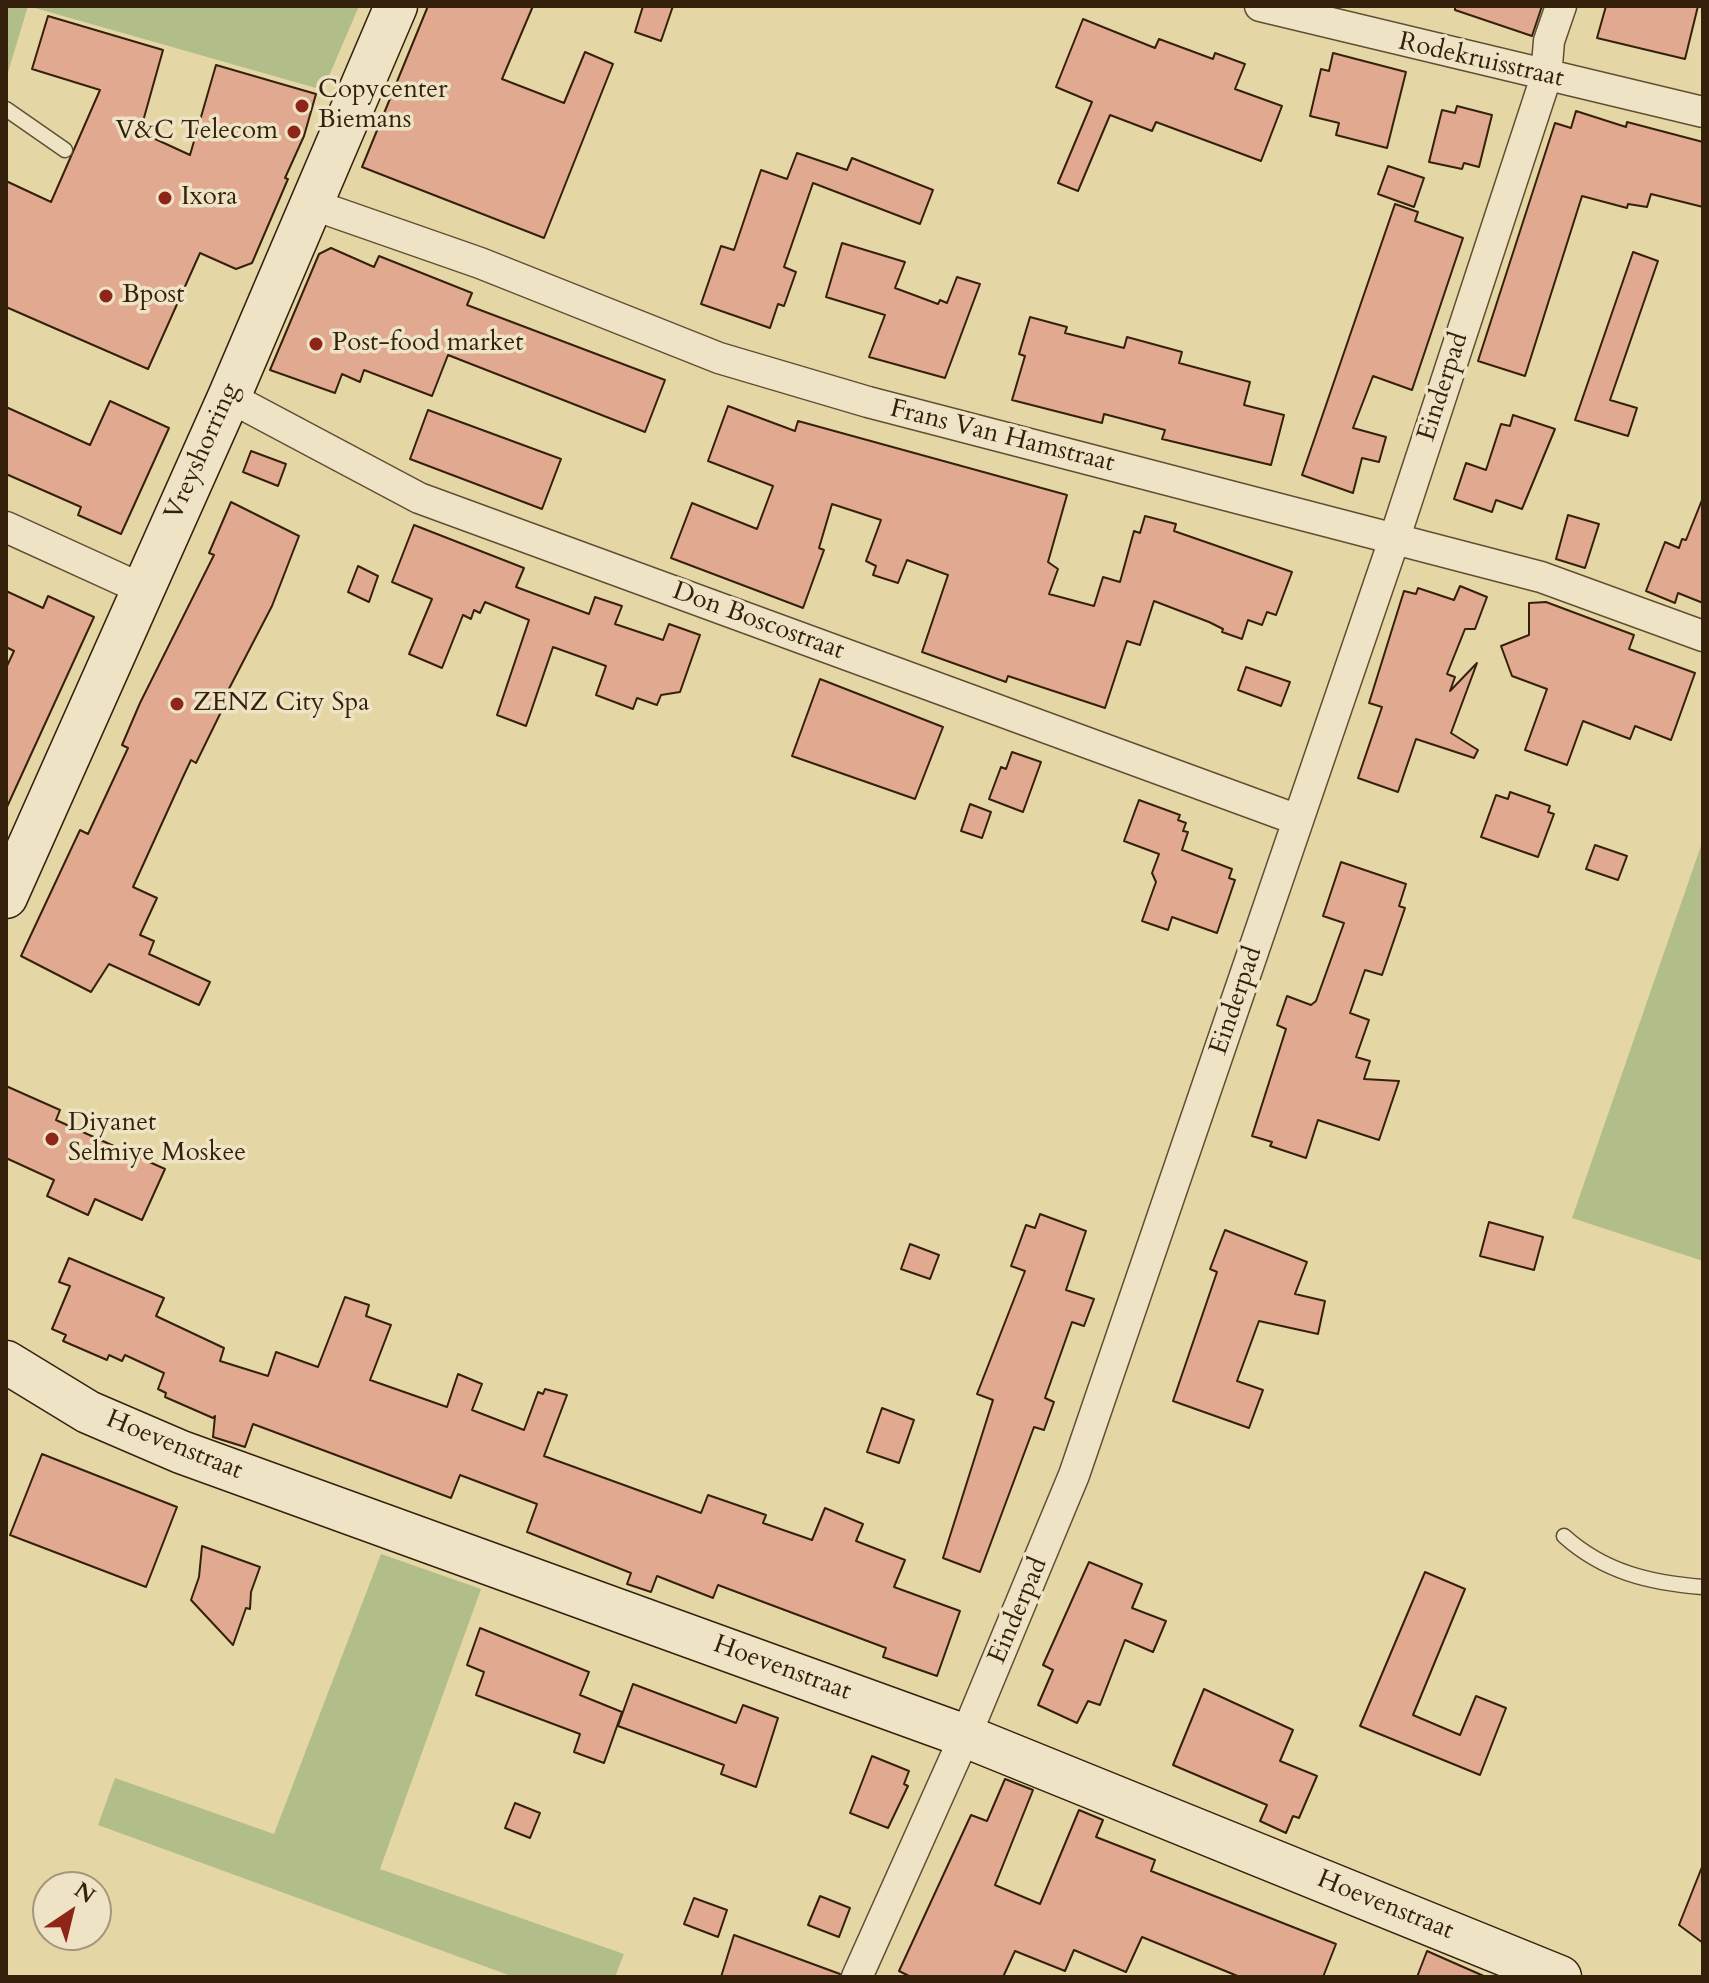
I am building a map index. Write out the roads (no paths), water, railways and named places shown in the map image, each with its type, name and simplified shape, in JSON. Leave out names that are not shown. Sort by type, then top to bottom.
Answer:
[{"type":"main road","name":"Vreyshorring","points":[[6,897],[229,397],[396,6]]},
{"type":"main road","name":"Hoevenstraat","points":[[6,1362],[88,1412],[181,1452],[965,1736],[1560,1977]]},
{"type":"street","name":"Rodekruisstraat","points":[[1260,6],[1546,77],[1703,112]]},
{"type":"street","name":"Einderpad","points":[[857,1977],[965,1736],[1074,1475],[1394,540],[1546,77],[1549,41],[1561,6]]},
{"type":"street","name":"Frans Van Hamstraat","points":[[311,204],[480,263],[719,358],[868,402],[1541,577],[1703,636]]},
{"type":"street","name":"Don Boscostraat","points":[[229,397],[419,498],[1298,820]]},
{"type":"street","points":[[6,527],[142,589]]},
{"type":"lane","points":[[6,109],[65,150]]},
{"type":"lane","points":[[1564,1536],[1587,1556],[1618,1571],[1666,1584],[1703,1587]]},
{"type":"place","name":"Copycenter Biemans","points":[[302,106]]},
{"type":"place","name":"V&C Telecom","points":[[294,132]]},
{"type":"place","name":"Ixora","points":[[165,198]]},
{"type":"place","name":"Bpost","points":[[106,296]]},
{"type":"place","name":"Post-food market","points":[[316,344]]},
{"type":"place","name":"ZENZ City Spa","points":[[177,704]]},
{"type":"place","name":"Diyanet Selmiye Moskee","points":[[52,1139]]}]
